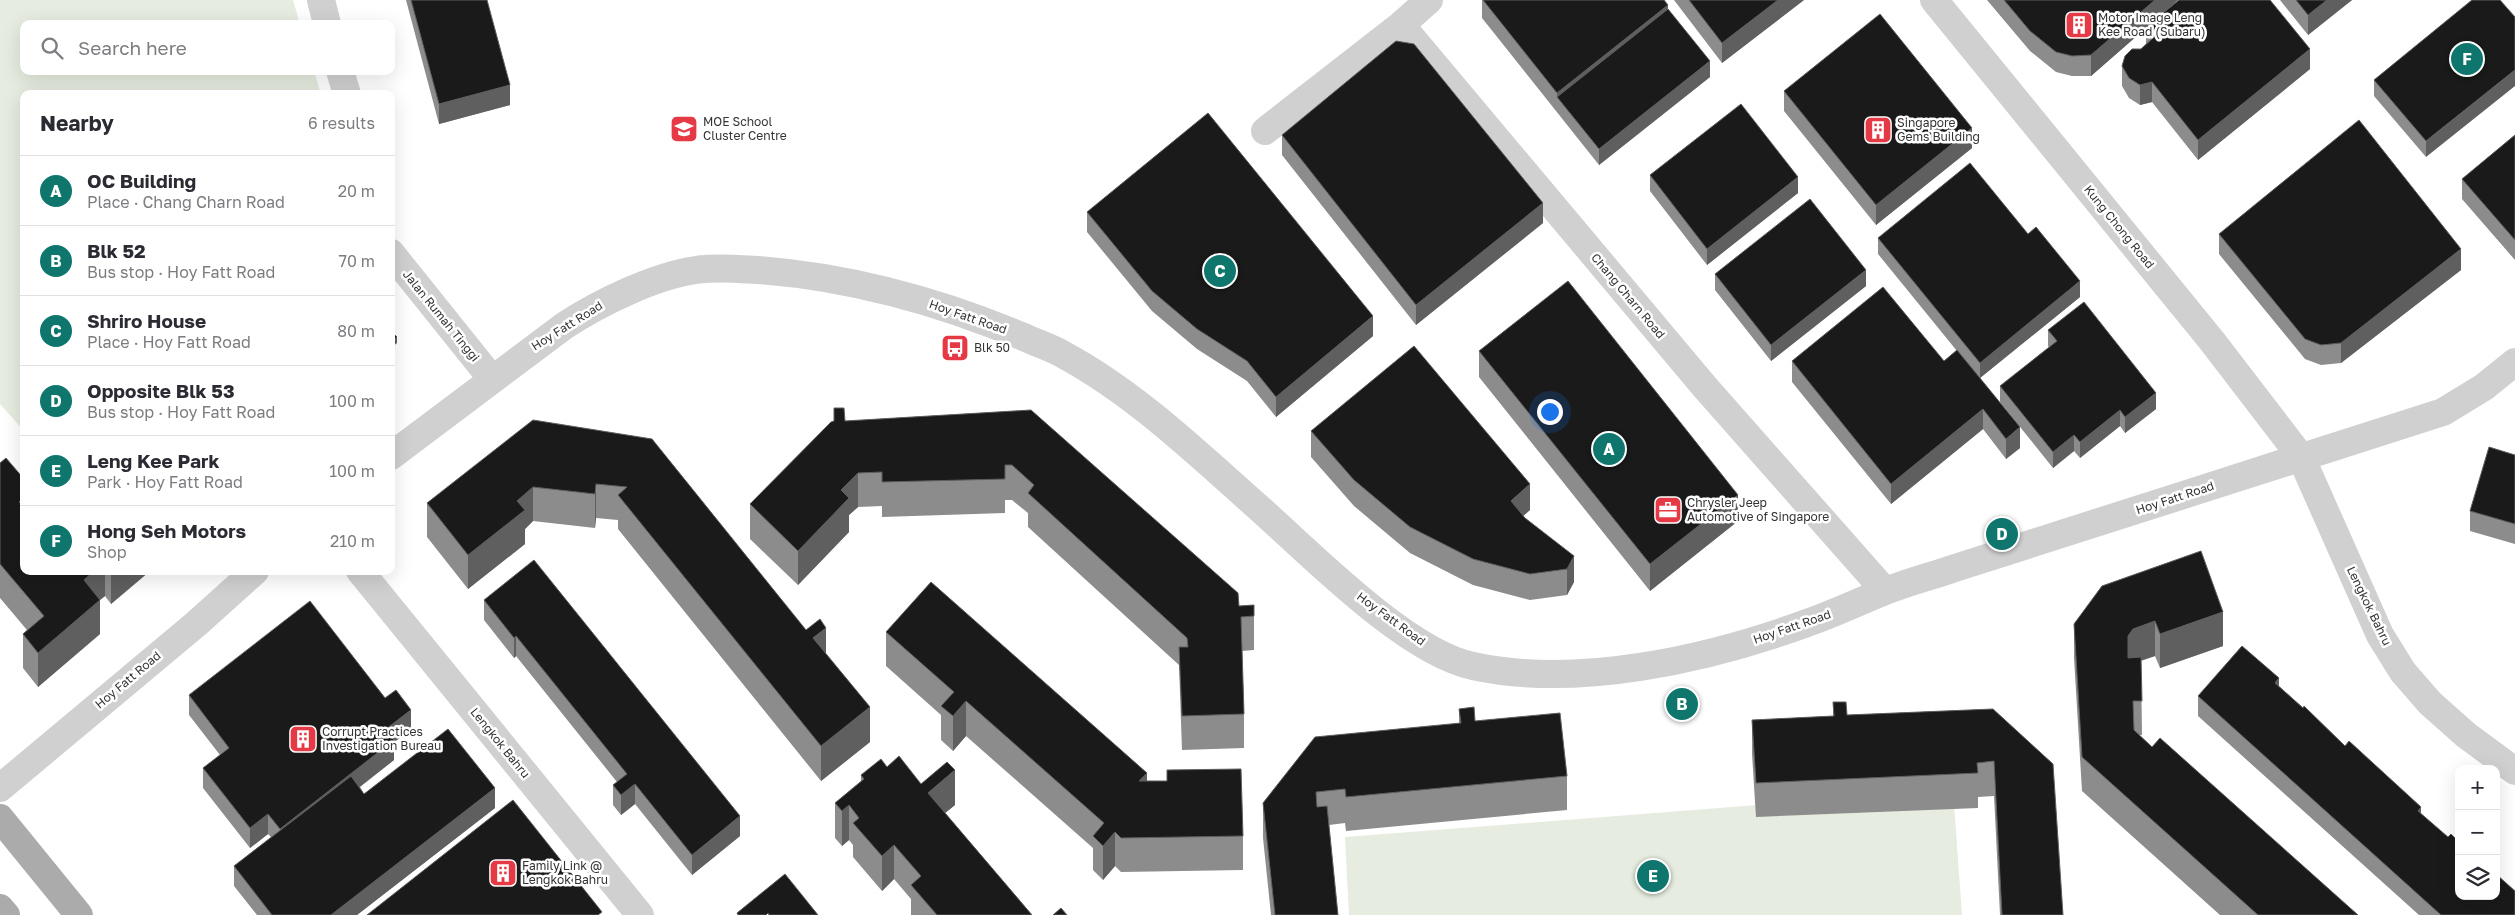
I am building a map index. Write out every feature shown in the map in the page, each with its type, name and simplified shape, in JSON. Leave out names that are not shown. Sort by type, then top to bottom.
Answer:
[{"type":"main road","points":[[0,818],[80,915]]},
{"type":"main road","points":[[0,908],[6,915]]},
{"type":"street","points":[[320,0],[326,20]]},
{"type":"street","points":[[1265,131],[1401,25],[1429,0]]},
{"type":"street","name":"Kung Chong Road","points":[[1934,0],[2212,341],[2301,457]]},
{"type":"street","name":"Chang Charn Road","points":[[1401,25],[1704,386],[1885,591]]},
{"type":"street","points":[[341,75],[346,90]]},
{"type":"street","name":"Jalan Rumah Tinggi","points":[[395,258],[492,379]]},
{"type":"street","name":"Hoy Fatt Road","points":[[395,453],[535,345],[593,307],[640,287],[690,271],[722,268],[799,273],[859,283],[996,325],[1062,354],[1094,374],[1179,438],[1372,608],[1422,643],[1465,664],[1506,672],[1548,674],[1630,668],[1729,649],[1803,625],[1885,591],[2443,412],[2484,387],[2515,362]]},
{"type":"street","name":"Lengkok Bahru","points":[[2301,457],[2380,636],[2403,672],[2430,703],[2459,728],[2515,770]]},
{"type":"street","name":"Hoy Fatt Road","points":[[0,788],[196,624],[251,575]]},
{"type":"street","name":"Lengkok Bahru","points":[[363,575],[640,915]]},
{"type":"shaded area","points":[[0,0],[293,0],[299,20],[20,20],[20,75],[315,75],[320,90],[20,90],[20,426],[0,404]]},
{"type":"shaded area","points":[[1953,790],[1962,915],[1349,915],[1345,837]]},
{"type":"building","points":[[411,0],[487,0],[510,85],[439,104]]},
{"type":"building","points":[[1483,0],[1664,0],[1668,5],[1557,93]]},
{"type":"building","points":[[1689,0],[1778,0],[1722,43]]},
{"type":"building","points":[[2004,0],[2155,0],[2091,55],[2072,56],[2056,52],[2030,31]]},
{"type":"building","points":[[2179,0],[2270,0],[2310,49],[2198,140],[2152,82],[2140,85],[2129,78],[2122,66],[2125,56],[2132,49],[2141,49],[2153,38],[2146,27]]},
{"type":"building","points":[[2296,0],[2327,0],[2308,15]]},
{"type":"building","points":[[2472,0],[2500,0],[2515,17],[2515,70],[2426,141],[2374,80]]},
{"type":"building","points":[[1668,9],[1710,61],[1599,149],[1557,97]]},
{"type":"building","name":"Singapore Gems Building","points":[[1880,14],[1972,128],[1876,205],[1784,91]]},
{"type":"building","points":[[1396,41],[1414,44],[1543,203],[1416,305],[1282,135]]},
{"type":"building","points":[[1741,104],[1798,177],[1707,249],[1650,175]]},
{"type":"building","points":[[1208,113],[1373,316],[1276,397],[1247,361],[1197,329],[1152,291],[1087,212]]},
{"type":"building","points":[[2359,120],[2461,249],[2341,343],[2321,345],[2305,339],[2219,234]]},
{"type":"building","points":[[2515,135],[2515,240],[2462,179]]},
{"type":"building","points":[[1970,163],[2028,234],[2036,227],[2080,281],[1980,363],[1878,238]]},
{"type":"building","points":[[1810,199],[1866,270],[1771,345],[1715,274]]},
{"type":"building","points":[[1568,281],[1738,495],[1650,564],[1479,351]]},
{"type":"building","points":[[1883,287],[1944,361],[1957,350],[2020,427],[2006,439],[1983,409],[1891,484],[1792,361]]},
{"type":"building","points":[[2084,302],[2156,393],[2125,417],[2120,410],[2080,442],[2074,435],[2053,452],[2000,386],[2057,341],[2048,330]]},
{"type":"building","points":[[1414,346],[1530,484],[1511,501],[1525,518],[1574,556],[1567,569],[1530,574],[1473,559],[1410,527],[1354,480],[1311,431]]},
{"type":"building","points":[[834,408],[844,408],[845,421],[1031,410],[1238,593],[1239,606],[1254,605],[1254,616],[1241,617],[1244,714],[1182,716],[1179,647],[1188,647],[1187,638],[1028,493],[1034,485],[1012,465],[1005,465],[1005,479],[882,482],[882,472],[858,473],[841,490],[849,498],[798,551],[750,504],[834,421]]},
{"type":"building","points":[[533,420],[652,439],[806,630],[820,619],[826,628],[813,638],[870,707],[821,746],[618,495],[627,487],[596,484],[595,494],[533,487],[517,501],[525,510],[468,555],[427,503]]},
{"type":"building","points":[[2489,447],[2515,455],[2515,524],[2470,511]]},
{"type":"building","points":[[6,458],[20,474],[20,575],[90,575],[84,580],[100,600],[38,653],[23,634],[44,616],[0,564],[0,463]]},
{"type":"building","points":[[2201,551],[2223,612],[2160,634],[2155,621],[2133,629],[2128,636],[2128,658],[2141,657],[2142,701],[2133,701],[2134,730],[2152,747],[2160,738],[2358,915],[2258,915],[2082,757],[2074,624],[2102,586]]},
{"type":"building","points":[[534,560],[740,816],[692,855],[635,784],[621,795],[613,785],[627,774],[516,636],[514,638],[484,600]]},
{"type":"building","points":[[931,582],[1147,773],[1139,781],[1167,781],[1167,770],[1241,769],[1243,836],[1121,838],[1115,832],[1103,846],[1093,836],[1104,823],[966,701],[953,716],[941,706],[954,692],[886,632]]},
{"type":"building","name":"Corrupt Practices Investigation Bureau","points":[[310,601],[385,698],[396,690],[411,710],[386,729],[394,740],[280,829],[268,814],[250,828],[203,768],[229,748],[189,695]]},
{"type":"building","points":[[2242,646],[2279,678],[2275,683],[2303,708],[2304,706],[2345,746],[2349,741],[2421,807],[2418,811],[2448,837],[2451,834],[2455,838],[2455,900],[2500,900],[2500,878],[2515,891],[2515,915],[2441,915],[2198,696]]},
{"type":"building","points":[[1833,702],[1846,702],[1847,715],[1993,709],[2053,764],[2063,915],[2002,915],[1994,761],[1977,763],[1978,773],[1756,783],[1752,720],[1834,716]]},
{"type":"building","points":[[1474,707],[1475,721],[1560,713],[1567,776],[1346,797],[1345,789],[1316,792],[1317,807],[1327,806],[1338,915],[1275,915],[1263,803],[1315,737],[1461,723],[1459,709]]},
{"type":"building","points":[[448,729],[495,788],[331,915],[272,915],[234,866],[351,776],[364,794]]},
{"type":"building","points":[[899,756],[921,784],[947,762],[955,770],[928,793],[1032,915],[937,915],[911,885],[921,876],[894,845],[882,856],[853,823],[859,818],[849,805],[842,811],[835,803],[864,779],[861,775],[881,759],[887,767]]},
{"type":"building","points":[[513,800],[602,912],[598,915],[367,915]]},
{"type":"building","points":[[785,874],[818,915],[769,915],[768,913],[766,915],[738,915],[737,913]]},
{"type":"building","points":[[1061,908],[1067,915],[1053,915]]},
{"type":"place","name":"Motor Image Leng Kee Road (Subaru)","points":[[2079,25]]},
{"type":"place","name":"Hong Seh Motors","points":[[2467,59]]},
{"type":"place","name":"MOE School Cluster Centre","points":[[684,129]]},
{"type":"place","name":"Singapore Gems Building","points":[[1878,130]]},
{"type":"place","name":"Shriro House","points":[[1220,271]]},
{"type":"place","name":"Blk 50","points":[[955,348]]},
{"type":"place","name":"OC Building","points":[[1609,449]]},
{"type":"place","name":"Chrysler Jeep Automotive of Singapore","points":[[1668,510]]},
{"type":"place","name":"Opposite Blk 53","points":[[2002,534]]},
{"type":"place","name":"Blk 52","points":[[1682,704]]},
{"type":"place","name":"Corrupt Practices Investigation Bureau","points":[[303,739]]},
{"type":"place","name":"Family Link @ Lengkok Bahru","points":[[503,873]]},
{"type":"place","name":"Leng Kee Park","points":[[1653,876]]}]
